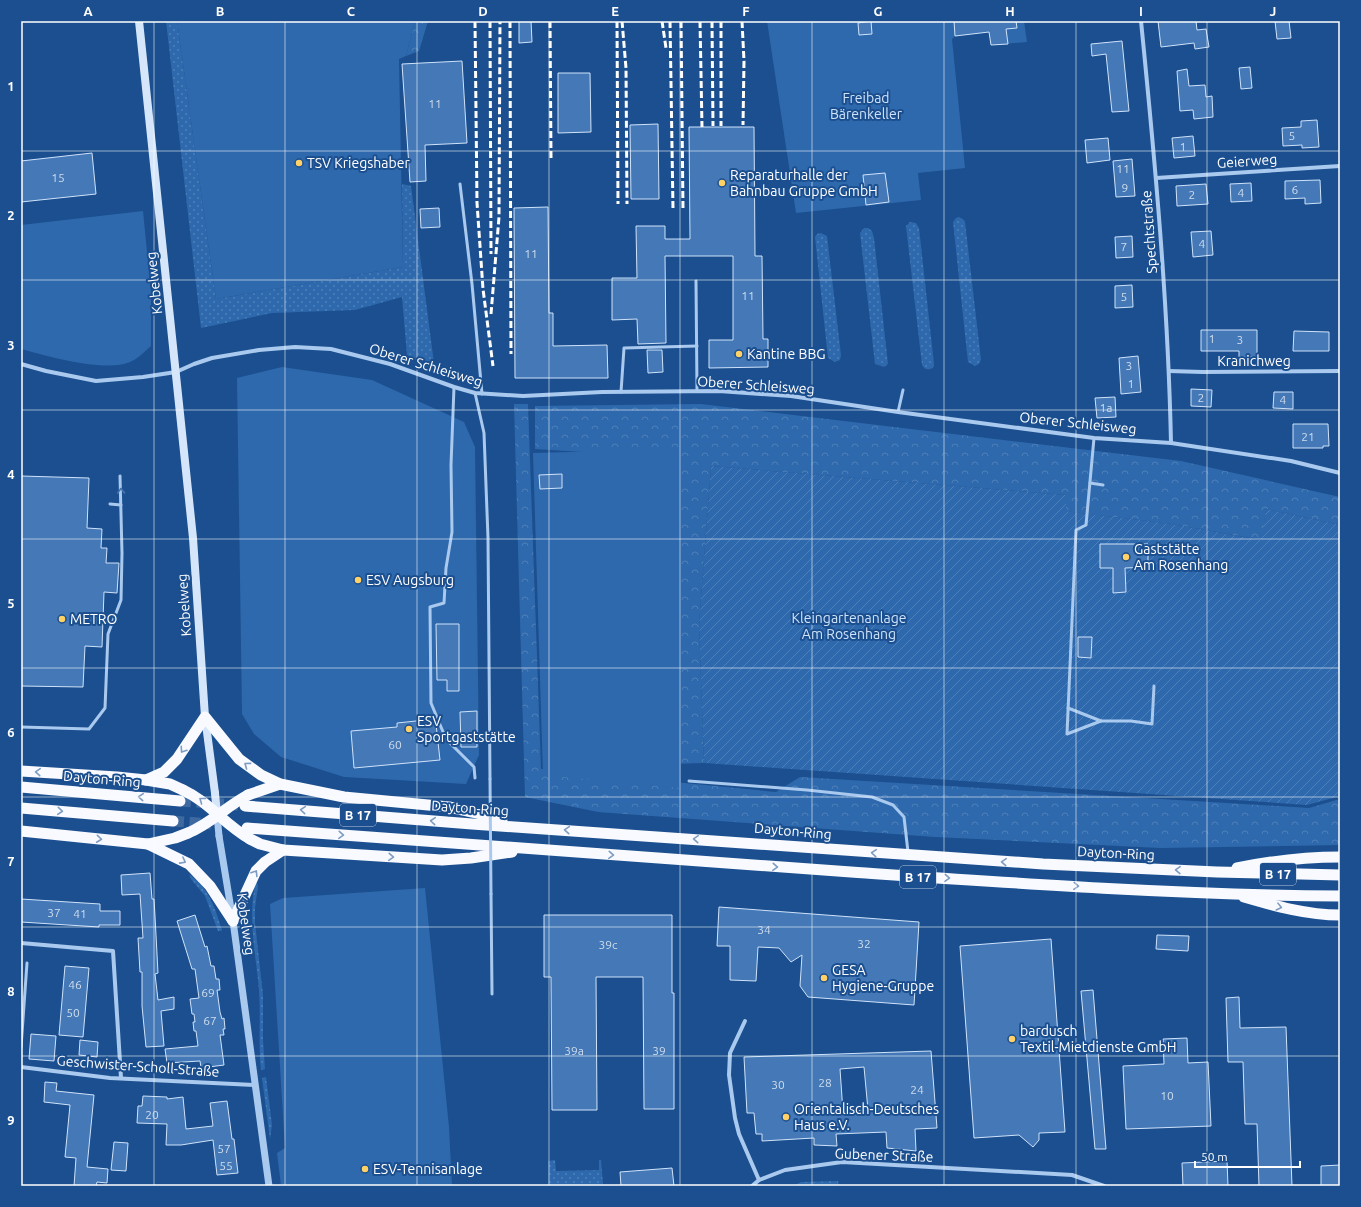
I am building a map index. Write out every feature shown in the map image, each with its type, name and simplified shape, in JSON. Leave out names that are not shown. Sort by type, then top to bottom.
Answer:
[{"type":"highway","points":[[146,780],[164,772],[177,759],[205,717],[242,762],[261,775],[280,784],[344,797],[449,808],[477,813],[522,826]]},
{"type":"highway","points":[[21,771],[118,777],[170,784],[193,794],[207,804],[217,815],[250,839],[260,844],[283,850],[442,860],[471,858],[530,849]]},
{"type":"highway","points":[[21,832],[148,844],[175,838],[188,833],[238,800],[246,801],[280,784]]},
{"type":"highway","name":"Dayton-Ring","points":[[21,787],[180,801]]},
{"type":"highway","name":"Dayton-Ring","points":[[246,801],[472,824],[522,826],[908,855],[1101,867],[1340,875]]},
{"type":"highway","points":[[21,808],[173,821]]},
{"type":"highway","name":"B 17","points":[[247,828],[1042,884],[1228,893],[1340,896]]},
{"type":"highway","points":[[148,844],[188,864],[210,886],[233,921]]},
{"type":"highway","points":[[233,921],[256,871],[265,862],[283,850]]},
{"type":"highway","points":[[1217,872],[1266,862],[1311,857],[1340,857]]},
{"type":"highway","points":[[1228,893],[1283,908],[1327,915],[1340,915]]},
{"type":"main road","name":"Kobelweg","points":[[139,21],[193,538],[205,717],[217,815]]},
{"type":"street","name":"Spechtstraße","points":[[1141,21],[1156,178],[1169,371],[1171,443]]},
{"type":"street","name":"Geierweg","points":[[1156,178],[1340,166]]},
{"type":"street","name":"Oberer Schleisweg","points":[[21,364],[46,371],[96,381],[176,372],[212,358],[259,350],[294,347],[331,349],[390,364],[454,387],[482,394],[523,396],[621,392],[719,391],[791,396],[1094,438],[1171,443],[1291,461],[1340,473]]},
{"type":"street","name":"Kranichweg","points":[[1169,371],[1340,371]]},
{"type":"street","name":"Kobelweg","points":[[217,815],[269,1186]]},
{"type":"street","points":[[21,942],[113,951],[121,1078]]},
{"type":"street","points":[[744,1021],[730,1052],[729,1075],[735,1118],[739,1134],[759,1180]]},
{"type":"street","name":"Geschwister-Scholl-Straße","points":[[21,1066],[121,1078],[254,1085]]},
{"type":"street","name":"Gubener Straße","points":[[752,1186],[759,1180],[785,1170],[842,1162],[1072,1175],[1104,1186]]},
{"type":"lane","points":[[460,184],[472,284],[482,394]]},
{"type":"lane","points":[[696,281],[697,392]]},
{"type":"lane","points":[[621,392],[624,348],[697,346]]},
{"type":"lane","points":[[454,387],[451,465],[452,532],[446,568],[444,603],[430,607],[431,703],[446,739],[474,767],[475,778]]},
{"type":"lane","points":[[898,412],[903,390]]},
{"type":"lane","points":[[475,393],[484,433],[488,538],[492,994]]},
{"type":"lane","points":[[1094,438],[1086,525],[1076,530],[1067,734],[1102,721],[1132,721],[1152,724],[1154,686]]},
{"type":"lane","points":[[21,727],[89,729],[105,708],[108,634],[121,600],[120,476]]},
{"type":"lane","points":[[1090,483],[1103,484]]},
{"type":"lane","points":[[110,504],[121,505]]},
{"type":"lane","points":[[1068,708],[1102,721]]},
{"type":"lane","points":[[689,780],[807,790],[872,798],[893,805],[904,817],[908,855]]},
{"type":"lane","points":[[21,1047],[27,963]]},
{"type":"green space","points":[[166,21],[177,21],[216,299],[403,267],[402,184],[411,186],[435,371],[407,355],[402,297],[355,310],[272,313],[201,328]]},
{"type":"green space","name":"TSV Kriegshaber","points":[[177,21],[415,21],[406,56],[399,59],[403,267],[216,299]]},
{"type":"green space","points":[[415,21],[428,21],[419,51],[406,56]]},
{"type":"green space","name":"Freibad Bärenkeller","points":[[767,21],[1024,21],[1027,42],[991,45],[989,32],[955,36],[952,39],[965,168],[918,173],[921,200],[796,213]]},
{"type":"green space","points":[[143,211],[151,292],[151,346],[132,361],[121,365],[108,366],[93,365],[46,356],[21,349],[21,225]]},
{"type":"green space","points":[[959,217],[965,222],[981,360],[979,364],[975,366],[968,362],[953,222]]},
{"type":"green space","points":[[910,222],[916,223],[919,228],[934,364],[933,368],[929,369],[925,369],[922,365],[906,226]]},
{"type":"green space","points":[[864,228],[868,228],[872,231],[874,238],[888,364],[884,367],[875,364],[860,233]]},
{"type":"green space","points":[[821,233],[827,236],[841,355],[840,360],[835,362],[828,358],[815,237],[817,234]]},
{"type":"green space","name":"ESV Augsburg","points":[[282,367],[372,380],[464,422],[475,447],[479,755],[466,784],[344,777],[281,757],[254,734],[242,714],[237,378]]},
{"type":"green space","points":[[514,404],[528,404],[541,769],[776,792],[800,777],[1309,808],[1340,799],[1340,845],[1160,848],[935,837],[598,812],[525,797]]},
{"type":"green space","points":[[701,404],[1181,461],[1340,497],[1340,525],[1266,509],[1262,540],[1172,524],[1065,511],[1066,495],[711,466],[699,625],[704,763],[671,764],[615,454],[535,449],[535,406]]},
{"type":"green space","points":[[680,449],[681,788],[543,775],[533,453]]},
{"type":"green space","name":"Kleingartenanlage Am Rosenhang","points":[[711,466],[1066,495],[1066,511],[1172,524],[1261,540],[1266,509],[1340,525],[1340,796],[1307,805],[704,763],[699,625]]},
{"type":"green space","points":[[189,874],[202,886],[214,906],[222,930],[221,931],[218,931],[205,896],[191,879]]},
{"type":"green space","points":[[256,881],[258,886],[255,908],[255,923],[263,995],[263,1040],[265,1069],[261,1070],[259,990],[252,922],[253,895]]},
{"type":"green space","points":[[425,888],[449,1127],[452,1186],[281,1186],[277,1153],[285,1148],[270,904],[283,898]]},
{"type":"green space","points":[[266,1077],[272,1125],[270,1139],[262,1078]]},
{"type":"green space","points":[[555,1160],[556,1171],[599,1170],[599,1160],[601,1160],[603,1184],[589,1186],[548,1186],[548,1161]]},
{"type":"green space","points":[[838,1181],[839,1186],[793,1186],[801,1182]]},
{"type":"building","points":[[519,21],[531,21],[532,42],[519,43]]},
{"type":"building","points":[[871,21],[872,34],[859,35],[858,23]]},
{"type":"building","points":[[954,21],[1016,21],[1017,28],[1006,29],[1008,44],[991,45],[989,32],[955,36]]},
{"type":"building","points":[[1158,21],[1196,21],[1197,30],[1206,29],[1209,47],[1195,49],[1194,43],[1161,47]]},
{"type":"building","points":[[1275,21],[1289,21],[1291,38],[1277,39]]},
{"type":"building","points":[[1122,41],[1129,111],[1112,112],[1106,54],[1092,56],[1091,44]]},
{"type":"building","points":[[462,61],[467,143],[425,145],[426,181],[410,182],[402,64]]},
{"type":"building","points":[[1250,67],[1252,88],[1241,89],[1239,68]]},
{"type":"building","points":[[1187,69],[1189,86],[1205,85],[1206,97],[1212,96],[1213,117],[1194,119],[1193,110],[1180,111],[1177,71]]},
{"type":"building","points":[[558,73],[590,73],[591,132],[558,133]]},
{"type":"building","points":[[1317,120],[1319,147],[1302,148],[1302,145],[1283,146],[1282,128],[1301,127],[1301,121]]},
{"type":"building","points":[[658,124],[659,199],[631,199],[630,125]]},
{"type":"building","points":[[689,127],[754,127],[755,256],[762,256],[763,339],[768,339],[768,367],[709,368],[709,340],[733,340],[733,256],[665,256],[666,343],[638,344],[637,319],[612,320],[612,278],[637,278],[636,226],[665,226],[665,239],[690,239]]},
{"type":"building","points":[[1193,136],[1195,156],[1174,158],[1172,138]]},
{"type":"building","points":[[1108,138],[1110,160],[1087,163],[1085,140]]},
{"type":"building","points":[[92,153],[96,194],[21,202],[21,161]]},
{"type":"building","points":[[1132,159],[1135,196],[1116,197],[1113,161]]},
{"type":"building","points":[[885,173],[889,202],[866,205],[863,175]]},
{"type":"building","points":[[1320,180],[1321,203],[1305,204],[1305,198],[1285,199],[1285,181]]},
{"type":"building","points":[[1251,183],[1252,201],[1231,202],[1230,184]]},
{"type":"building","points":[[1206,184],[1208,204],[1177,206],[1176,186]]},
{"type":"building","points":[[548,207],[549,313],[553,313],[553,346],[607,345],[608,378],[515,378],[514,208]]},
{"type":"building","points":[[439,208],[440,227],[421,228],[420,209]]},
{"type":"building","points":[[1211,231],[1213,255],[1193,257],[1191,232]]},
{"type":"building","points":[[1132,236],[1133,257],[1116,258],[1115,237]]},
{"type":"building","points":[[1132,285],[1133,307],[1115,308],[1115,286]]},
{"type":"building","points":[[1201,330],[1257,330],[1257,357],[1239,357],[1239,351],[1201,351]]},
{"type":"building","points":[[1294,331],[1329,332],[1329,351],[1293,351]]},
{"type":"building","points":[[647,350],[662,350],[663,372],[648,373]]},
{"type":"building","points":[[1138,356],[1141,392],[1121,394],[1119,358]]},
{"type":"building","points":[[1191,389],[1212,390],[1211,407],[1191,406]]},
{"type":"building","points":[[1274,392],[1293,392],[1293,409],[1273,408]]},
{"type":"building","points":[[1115,397],[1116,417],[1097,418],[1095,398]]},
{"type":"building","points":[[1293,424],[1328,424],[1329,446],[1323,446],[1323,448],[1293,448]]},
{"type":"building","points":[[562,474],[562,488],[540,489],[539,475]]},
{"type":"building","name":"METRO","points":[[21,476],[89,478],[87,528],[102,529],[101,548],[107,548],[106,563],[119,563],[117,593],[104,592],[102,647],[85,646],[83,687],[21,686]]},
{"type":"building","points":[[1100,544],[1148,544],[1148,567],[1125,568],[1126,592],[1113,593],[1113,568],[1100,568]]},
{"type":"building","points":[[436,624],[459,624],[459,691],[447,691],[447,680],[437,680]]},
{"type":"building","points":[[1078,637],[1092,637],[1091,658],[1078,657]]},
{"type":"building","points":[[477,711],[477,747],[461,747],[460,712]]},
{"type":"building","points":[[435,719],[440,760],[354,768],[351,731],[397,727],[397,723]]},
{"type":"building","points":[[150,873],[152,899],[154,899],[158,973],[155,974],[158,1000],[174,997],[174,1009],[161,1011],[164,1046],[146,1047],[142,1006],[142,972],[140,972],[138,938],[143,938],[140,894],[122,895],[121,875]]},
{"type":"building","points":[[21,899],[100,904],[100,911],[120,911],[120,925],[99,925],[99,927],[21,922]]},
{"type":"building","points":[[719,907],[919,922],[914,1005],[808,997],[800,986],[802,955],[791,962],[779,948],[758,947],[756,981],[730,980],[730,946],[717,946]]},
{"type":"building","points":[[195,915],[205,947],[207,946],[211,966],[214,966],[216,979],[219,979],[220,990],[217,990],[220,1012],[222,1019],[224,1018],[225,1029],[223,1029],[224,1035],[220,1035],[224,1065],[201,1068],[200,1061],[167,1063],[165,1049],[198,1046],[196,1031],[194,1031],[194,1014],[192,1014],[190,999],[199,998],[195,969],[192,969],[177,921]]},
{"type":"building","points":[[544,915],[672,915],[674,1109],[644,1109],[643,977],[596,977],[597,1110],[552,1110],[551,977],[544,977]]},
{"type":"building","points":[[1157,935],[1189,936],[1188,951],[1156,949]]},
{"type":"building","name":"bardusch Textil-Mietdienste GmbH","points":[[1051,939],[1065,1132],[1039,1133],[1039,1140],[1033,1147],[1019,1135],[974,1138],[960,946]]},
{"type":"building","points":[[65,966],[89,968],[83,1037],[59,1035]]},
{"type":"building","points":[[1093,990],[1106,1149],[1095,1149],[1081,991]]},
{"type":"building","points":[[1239,997],[1240,1028],[1286,1027],[1292,1186],[1259,1186],[1257,1124],[1245,1124],[1243,1062],[1228,1062],[1226,998]]},
{"type":"building","points":[[31,1034],[56,1036],[54,1061],[29,1059]]},
{"type":"building","points":[[1187,1038],[1188,1063],[1208,1062],[1211,1126],[1126,1129],[1123,1066],[1164,1064],[1163,1039]]},
{"type":"building","points":[[80,1040],[98,1042],[97,1057],[79,1055]]},
{"type":"building","points":[[931,1051],[937,1128],[915,1129],[916,1151],[887,1148],[886,1132],[836,1134],[837,1146],[814,1145],[814,1138],[762,1141],[762,1134],[756,1134],[754,1113],[747,1113],[744,1057]],"holes":[[[864,1067],[868,1110],[843,1112],[840,1069]]]},
{"type":"building","points":[[45,1082],[57,1083],[56,1091],[94,1095],[87,1167],[108,1169],[107,1183],[97,1182],[96,1186],[74,1186],[76,1158],[65,1157],[70,1105],[44,1102]]},
{"type":"building","points":[[143,1096],[167,1097],[167,1099],[183,1097],[186,1129],[213,1126],[210,1103],[227,1101],[238,1173],[217,1175],[213,1140],[181,1145],[166,1145],[167,1124],[137,1123],[138,1106],[142,1106]]},
{"type":"building","points":[[114,1142],[128,1143],[126,1171],[111,1170]]},
{"type":"building","points":[[1227,1161],[1228,1186],[1183,1186],[1182,1163]]},
{"type":"building","points":[[1340,1165],[1340,1186],[1321,1186],[1321,1166]]},
{"type":"building","points":[[672,1168],[674,1186],[621,1186],[620,1172]]},
{"type":"tunnel","points":[[180,801],[238,805]]},
{"type":"tunnel","points":[[173,821],[211,824]]},
{"type":"railway","points":[[475,21],[477,203],[483,289],[493,366]]},
{"type":"railway","points":[[490,21],[491,254]]},
{"type":"railway","points":[[491,314],[499,217],[500,21]]},
{"type":"railway","points":[[510,21],[511,354]]},
{"type":"railway","points":[[550,21],[551,159]]},
{"type":"railway","points":[[617,21],[618,204]]},
{"type":"railway","points":[[622,21],[626,68],[627,204]]},
{"type":"railway","points":[[662,21],[666,48]]},
{"type":"railway","points":[[670,21],[673,209]]},
{"type":"railway","points":[[681,21],[683,209]]},
{"type":"railway","points":[[700,21],[702,127]]},
{"type":"railway","points":[[712,21],[713,126]]},
{"type":"railway","points":[[721,21],[721,126]]},
{"type":"railway","points":[[742,21],[744,61],[743,125]]},
{"type":"place","name":"TSV Kriegshaber","points":[[299,163]]},
{"type":"place","name":"Reparaturhalle der Bahnbau Gruppe GmbH","points":[[722,183]]},
{"type":"place","name":"Kantine BBG","points":[[739,354]]},
{"type":"place","name":"Gaststätte Am Rosenhang","points":[[1126,557]]},
{"type":"place","name":"ESV Augsburg","points":[[358,580]]},
{"type":"place","name":"METRO","points":[[62,619]]},
{"type":"place","name":"ESV Sportgaststätte","points":[[409,729]]},
{"type":"place","name":"GESA Hygiene-Gruppe","points":[[824,978]]},
{"type":"place","name":"bardusch Textil-Mietdienste GmbH","points":[[1012,1039]]},
{"type":"place","name":"Orientalisch-Deutsches Haus e.V.","points":[[786,1117]]},
{"type":"place","name":"ESV-Tennisanlage","points":[[365,1169]]}]
